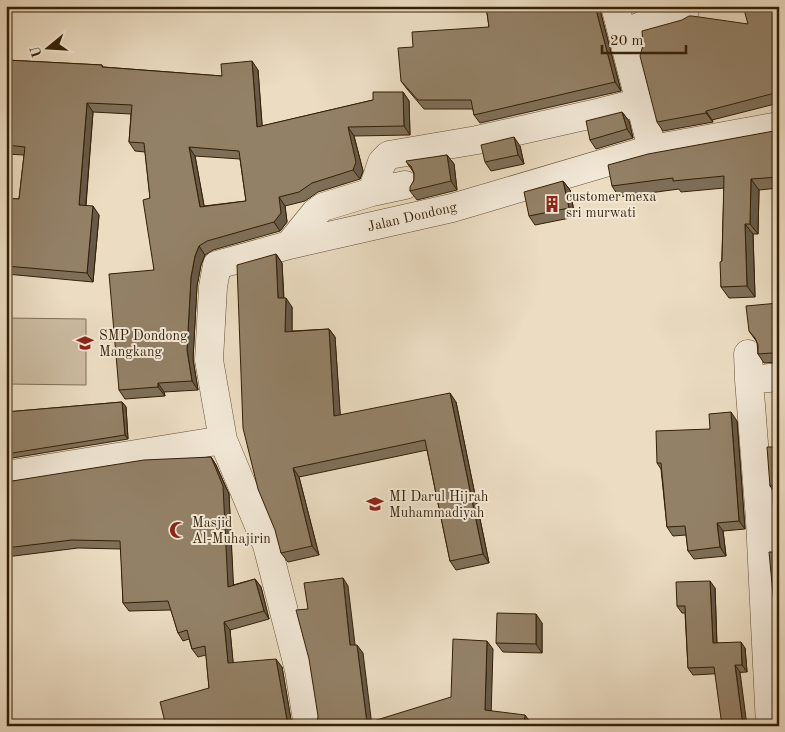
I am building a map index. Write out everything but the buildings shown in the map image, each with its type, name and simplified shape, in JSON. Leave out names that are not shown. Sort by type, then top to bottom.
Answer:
[{"type":"street","points":[[615,6],[652,149]]},
{"type":"street","points":[[630,63],[634,56],[632,34],[634,29],[684,14]]},
{"type":"street","points":[[372,192],[382,162],[389,155],[477,140],[640,102]]},
{"type":"street","name":"Jalan Dondong","points":[[223,440],[209,360],[213,287],[217,265],[289,244],[452,208],[652,149],[779,126]]},
{"type":"street","points":[[289,244],[314,213],[323,207],[372,192],[405,185]]},
{"type":"street","points":[[748,354],[749,380],[770,520],[770,726]]},
{"type":"street","points":[[749,380],[779,377]]},
{"type":"street","points":[[6,475],[223,440],[267,545],[300,670],[308,726]]},
{"type":"shaded area","points":[[6,318],[86,319],[86,385],[6,384]]},
{"type":"place","name":"customer mexa sri murwati","points":[[552,204]]},
{"type":"place","name":"SMP Dondong Mangkang","points":[[85,343]]},
{"type":"place","name":"MI Darul Hijrah Muhammadiyah","points":[[375,504]]},
{"type":"place","name":"Masjid Al-Muhajirin","points":[[178,530]]}]
